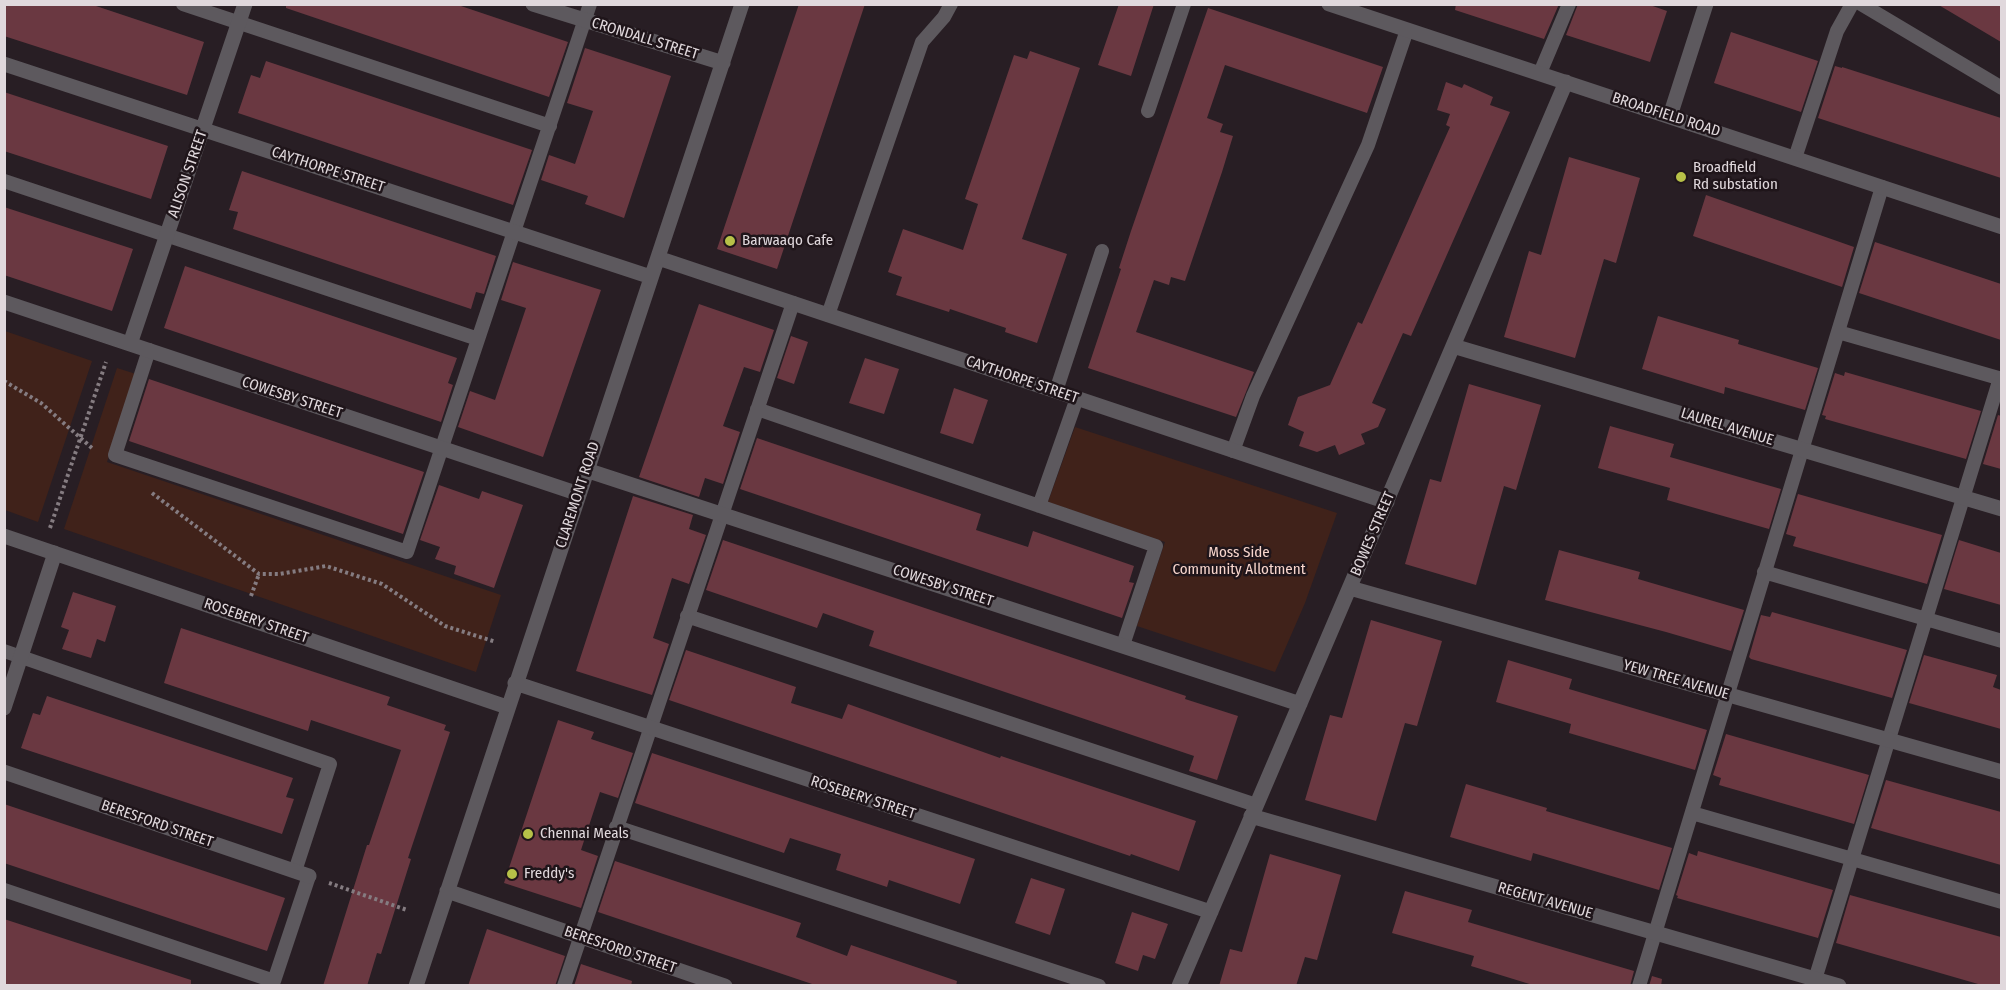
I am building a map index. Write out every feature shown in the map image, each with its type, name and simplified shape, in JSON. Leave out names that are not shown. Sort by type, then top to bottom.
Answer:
[{"type":"street","name":"ALISON STREET","points":[[130,344],[245,4]]},
{"type":"street","name":"CRONDALL STREET","points":[[533,4],[723,63]]},
{"type":"street","name":"CLAREMONT ROAD","points":[[416,986],[742,4]]},
{"type":"street","name":"BROADFIELD ROAD","points":[[1329,4],[2001,226]]},
{"type":"street","points":[[1670,116],[1706,4]]},
{"type":"street","name":"CAYTHORPE STREET","points":[[4,64],[651,277]]},
{"type":"street","name":"BOWES STREET","points":[[1179,986],[1566,82]]},
{"type":"street","name":"CAYTHORPE STREET","points":[[658,258],[1387,502]]},
{"type":"street","name":"COWESBY STREET","points":[[4,302],[579,494]]},
{"type":"street","name":"LAUREL AVENUE","points":[[1453,346],[2001,508]]},
{"type":"street","name":"COWESBY STREET","points":[[586,470],[1300,704]]},
{"type":"street","name":"ROSEBERY STREET","points":[[4,536],[507,707]]},
{"type":"street","points":[[4,708],[21,657],[49,551]]},
{"type":"street","name":"YEW TREE AVENUE","points":[[1350,588],[2001,772]]},
{"type":"street","name":"ROSEBERY STREET","points":[[515,683],[1211,912]]},
{"type":"street","name":"BERESFORD STREET","points":[[4,772],[302,874]]},
{"type":"street","name":"REGENT AVENUE","points":[[1254,810],[1814,982],[1839,986]]},
{"type":"street","name":"BERESFORD STREET","points":[[447,891],[725,986]]},
{"type":"lane","points":[[183,4],[550,126]]},
{"type":"lane","points":[[149,350],[115,455],[407,552],[590,4]]},
{"type":"lane","points":[[828,315],[922,42],[944,17],[951,4]]},
{"type":"lane","points":[[1148,111],[1184,4]]},
{"type":"lane","points":[[1540,73],[1569,4]]},
{"type":"lane","points":[[1795,158],[1837,31],[1852,4]]},
{"type":"lane","points":[[1861,4],[2001,88]]},
{"type":"lane","points":[[1233,451],[1253,396],[1368,144],[1407,30]]},
{"type":"lane","points":[[4,181],[478,339]]},
{"type":"lane","points":[[1639,986],[1882,187]]},
{"type":"lane","points":[[1056,391],[1102,251]]},
{"type":"lane","points":[[564,986],[793,303]]},
{"type":"lane","points":[[1814,982],[2000,379],[1838,332]]},
{"type":"lane","points":[[1039,506],[1077,398]]},
{"type":"lane","points":[[757,409],[1156,546],[1123,645]]},
{"type":"lane","points":[[1764,572],[2001,641]]},
{"type":"lane","points":[[687,616],[1254,810]]},
{"type":"lane","points":[[4,651],[330,764],[274,981],[4,890]]},
{"type":"lane","points":[[1692,813],[2001,902]]},
{"type":"lane","points":[[616,826],[1099,986]]},
{"type":"path","points":[[49,551],[80,439],[114,339]]},
{"type":"path","points":[[4,381],[41,404],[95,450]]},
{"type":"path","points":[[150,491],[259,574],[279,574],[326,566],[382,584],[446,626],[496,642]]},
{"type":"path","points":[[302,874],[407,910]]},
{"type":"green space","points":[[5,331],[92,361],[38,522],[5,510]]},
{"type":"green space","points":[[117,368],[136,374],[107,462],[501,595],[476,672],[64,529]]},
{"type":"green space","name":"Moss Side Community Allotment","points":[[1075,427],[1337,513],[1305,603],[1275,672],[1137,626],[1165,542],[1048,502]]},
{"type":"building","points":[[4,4],[90,4],[204,42],[187,95],[4,36]]},
{"type":"building","points":[[286,4],[455,4],[568,42],[549,97],[286,8]]},
{"type":"building","points":[[799,4],[865,4],[777,269],[717,249]]},
{"type":"building","points":[[1119,4],[1154,4],[1131,76],[1098,65]]},
{"type":"building","points":[[1456,4],[1559,4],[1544,39],[1455,10]]},
{"type":"building","points":[[1578,4],[1647,4],[1667,11],[1650,62],[1566,35]]},
{"type":"building","points":[[1937,4],[2001,4],[2001,42]]},
{"type":"building","points":[[1208,8],[1383,67],[1367,113],[1225,65],[1207,118],[1223,124],[1220,132],[1233,136],[1222,172],[1185,281],[1171,277],[1169,285],[1154,280],[1136,332],[1254,372],[1236,417],[1088,368],[1121,269],[1119,268],[1131,231]]},
{"type":"building","points":[[1731,32],[1818,61],[1801,112],[1714,83]]},
{"type":"building","points":[[585,48],[671,76],[624,218],[585,204],[588,196],[541,180],[549,155],[575,164],[593,111],[567,103]]},
{"type":"building","points":[[1030,51],[1080,68],[1022,239],[1067,254],[1037,343],[1005,332],[1006,328],[950,309],[949,312],[896,295],[902,277],[888,272],[903,229],[963,250],[978,204],[965,199],[1014,55],[1027,59]]},
{"type":"building","points":[[266,61],[532,150],[513,205],[238,113],[251,75],[260,78]]},
{"type":"building","points":[[1835,66],[2001,118],[2001,178],[1818,118]]},
{"type":"building","points":[[1446,82],[1462,88],[1464,84],[1493,97],[1490,105],[1510,112],[1411,336],[1403,333],[1372,403],[1386,409],[1378,427],[1361,434],[1365,444],[1339,455],[1335,445],[1317,452],[1299,446],[1304,432],[1288,425],[1298,397],[1330,385],[1358,322],[1362,324],[1450,127],[1446,125],[1450,114],[1437,110]]},
{"type":"building","points":[[4,92],[168,146],[151,199],[4,151]]},
{"type":"building","points":[[1569,157],[1640,178],[1616,263],[1604,259],[1575,358],[1504,337],[1529,251],[1541,255]]},
{"type":"building","points":[[242,171],[496,256],[484,294],[476,292],[471,309],[233,229],[238,212],[229,210]]},
{"type":"building","points":[[1706,195],[1854,247],[1842,287],[1693,236]]},
{"type":"building","points":[[4,207],[133,249],[112,311],[4,275]]},
{"type":"building","points":[[1875,242],[2001,284],[2001,340],[1859,293]]},
{"type":"building","points":[[513,262],[601,290],[543,457],[458,427],[470,391],[495,400],[526,308],[501,300]]},
{"type":"building","points":[[185,266],[457,358],[448,383],[453,385],[441,422],[164,328]]},
{"type":"building","points":[[699,304],[774,330],[760,372],[744,367],[723,426],[740,432],[723,484],[705,478],[699,497],[639,477]]},
{"type":"building","points":[[1658,316],[1739,340],[1738,344],[1818,368],[1805,410],[1725,387],[1724,394],[1642,369]]},
{"type":"building","points":[[791,336],[808,342],[794,384],[777,378]]},
{"type":"building","points":[[865,358],[899,369],[884,414],[849,403]]},
{"type":"building","points":[[1845,372],[1981,411],[1966,459],[1825,419],[1826,416],[1822,415],[1835,373],[1844,376]]},
{"type":"building","points":[[149,379],[424,472],[403,534],[129,441]]},
{"type":"building","points":[[1469,384],[1541,405],[1516,490],[1504,486],[1476,585],[1405,564],[1430,479],[1441,482]]},
{"type":"building","points":[[954,388],[988,400],[973,444],[940,433]]},
{"type":"building","points":[[1998,415],[2001,416],[2001,469],[1983,464]]},
{"type":"building","points":[[1610,426],[1674,444],[1670,457],[1781,489],[1769,529],[1667,500],[1670,488],[1598,468]]},
{"type":"building","points":[[757,438],[981,514],[976,530],[1028,547],[1033,531],[1134,566],[1129,582],[1134,583],[1122,618],[740,489]]},
{"type":"building","points":[[439,485],[479,499],[482,491],[523,505],[494,588],[454,574],[456,566],[435,559],[440,547],[420,540]]},
{"type":"building","points":[[1798,494],[1942,535],[1927,584],[1793,546],[1796,537],[1786,534]]},
{"type":"building","points":[[633,496],[693,515],[689,529],[706,535],[689,584],[672,578],[653,638],[669,644],[652,695],[576,671]]},
{"type":"building","points":[[723,540],[1186,696],[1185,699],[1238,716],[1217,780],[1189,771],[1194,756],[869,646],[874,631],[823,613],[817,628],[706,590]]},
{"type":"building","points":[[1959,540],[2001,553],[2001,605],[1944,589]]},
{"type":"building","points":[[1559,550],[1640,572],[1638,579],[1744,610],[1731,651],[1545,600]]},
{"type":"building","points":[[73,592],[116,606],[105,642],[97,639],[91,658],[62,649],[69,630],[61,627]]},
{"type":"building","points":[[1772,612],[1907,650],[1892,698],[1751,659],[1749,657],[1761,615],[1770,617]]},
{"type":"building","points":[[1371,620],[1442,641],[1417,726],[1405,723],[1376,821],[1305,800],[1330,715],[1342,718]]},
{"type":"building","points":[[181,628],[390,697],[387,705],[446,725],[444,730],[450,732],[408,858],[411,859],[381,954],[377,953],[367,986],[323,986],[367,845],[369,845],[401,750],[311,720],[308,731],[164,683]]},
{"type":"building","points":[[686,650],[796,687],[791,703],[842,719],[848,704],[1000,758],[1001,756],[1196,821],[1179,871],[669,700]]},
{"type":"building","points":[[1924,655],[1997,675],[1993,687],[2001,690],[2001,729],[1909,703]]},
{"type":"building","points":[[1508,660],[1572,679],[1569,689],[1707,730],[1695,770],[1569,733],[1571,724],[1496,702]]},
{"type":"building","points":[[47,696],[293,778],[286,797],[294,799],[282,834],[21,748],[33,713],[40,715]]},
{"type":"building","points":[[558,720],[594,732],[591,739],[633,753],[618,798],[600,792],[581,850],[598,856],[581,908],[504,883]]},
{"type":"building","points":[[1726,734],[1869,775],[1854,824],[1719,785],[1721,778],[1713,775]]},
{"type":"building","points":[[652,753],[975,859],[960,904],[889,880],[887,887],[836,870],[841,854],[790,838],[784,853],[635,803]]},
{"type":"building","points":[[1886,780],[2001,812],[2001,865],[1871,828]]},
{"type":"building","points":[[1466,784],[1547,808],[1546,811],[1672,848],[1659,890],[1533,853],[1531,861],[1450,837]]},
{"type":"building","points":[[4,804],[285,898],[267,951],[4,863]]},
{"type":"building","points":[[1698,851],[1833,890],[1818,938],[1677,898],[1689,853],[1697,856]]},
{"type":"building","points":[[1270,854],[1341,875],[1317,960],[1305,957],[1296,986],[1219,986],[1230,949],[1242,952]]},
{"type":"building","points":[[615,861],[801,923],[796,937],[847,956],[851,945],[957,981],[956,986],[818,986],[598,912]]},
{"type":"building","points":[[1031,878],[1065,889],[1050,935],[1015,923]]},
{"type":"building","points":[[1405,891],[1472,910],[1468,922],[1634,971],[1630,986],[1536,986],[1471,966],[1474,956],[1392,933]]},
{"type":"building","points":[[1850,895],[2001,937],[2001,986],[1985,986],[1836,943]]},
{"type":"building","points":[[1132,912],[1168,924],[1155,959],[1143,955],[1138,971],[1115,963]]},
{"type":"building","points":[[4,919],[191,980],[191,986],[4,986]]},
{"type":"building","points":[[487,929],[565,956],[555,986],[468,986]]},
{"type":"building","points":[[581,964],[632,981],[631,986],[574,986]]},
{"type":"building","points":[[1652,976],[1662,979],[1661,986],[1649,986]]},
{"type":"place","name":"Broadfield Rd substation","points":[[1681,177]]},
{"type":"place","name":"Barwaaqo Cafe","points":[[730,241]]},
{"type":"place","name":"Chennai Meals","points":[[528,834]]},
{"type":"place","name":"Freddy's","points":[[512,874]]}]
